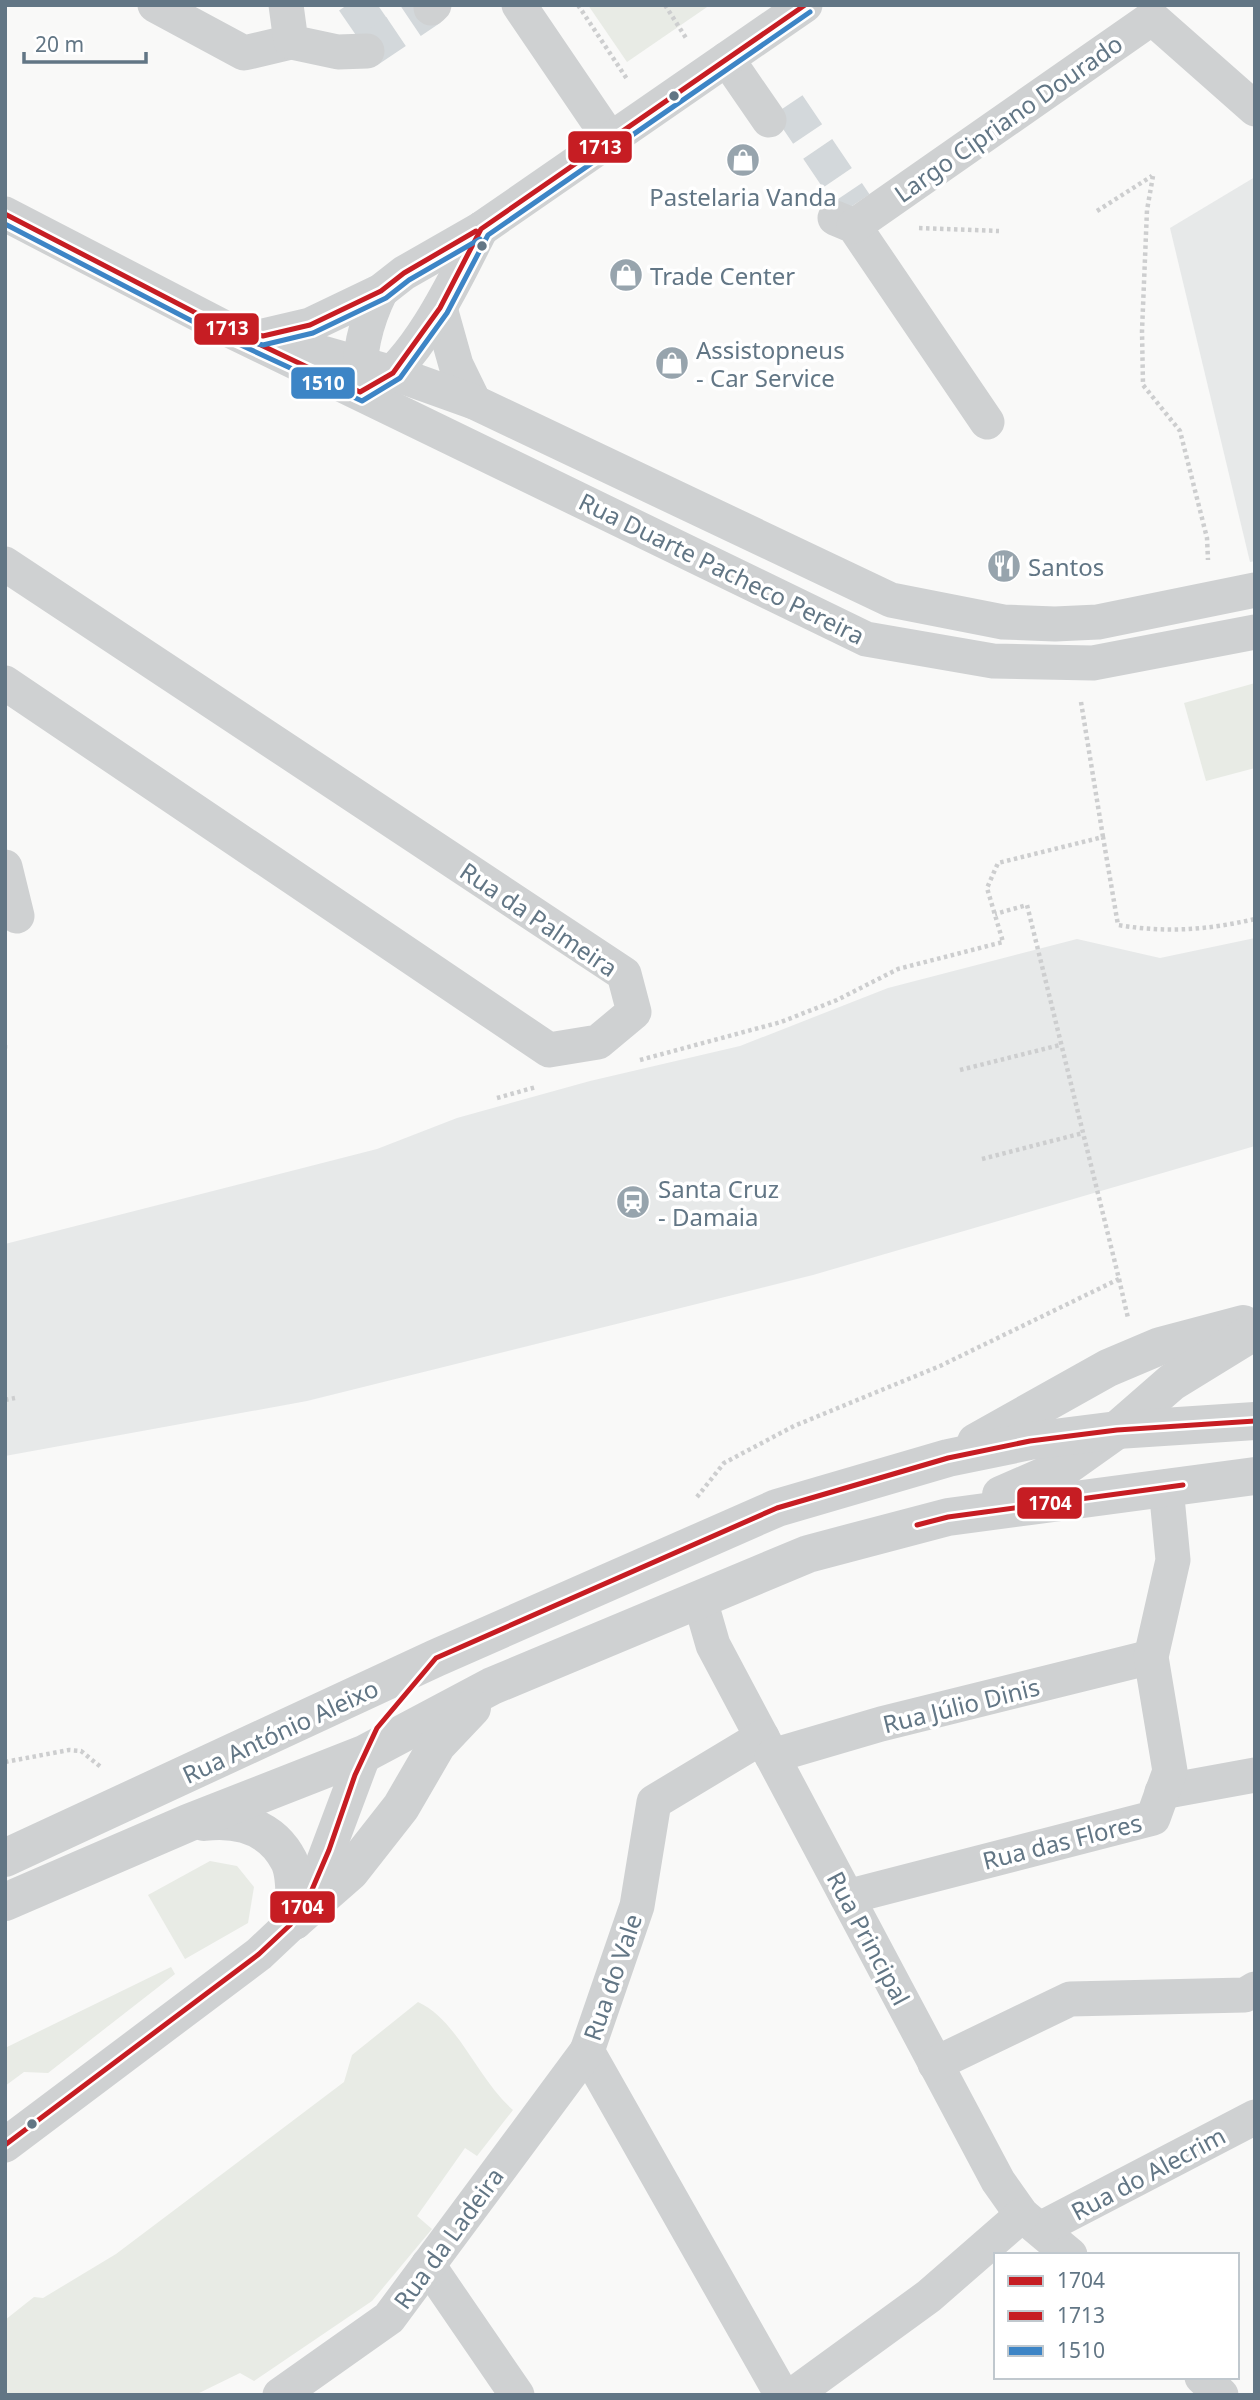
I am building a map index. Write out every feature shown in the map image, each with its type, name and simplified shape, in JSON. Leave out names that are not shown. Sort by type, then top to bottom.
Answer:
[{"type":"street","points":[[155,5],[244,53],[291,42],[351,43]]},
{"type":"street","points":[[286,5],[291,42]]},
{"type":"street","points":[[519,5],[610,139]]},
{"type":"street","points":[[263,337],[310,325],[381,291],[404,273],[481,229],[805,5]]},
{"type":"street","name":"Largo Cipriano Dourado","points":[[848,216],[1152,18],[1255,109]]},
{"type":"street","points":[[737,52],[778,112]]},
{"type":"street","name":"Rua Duarte Pacheco Pereira","points":[[5,214],[223,327],[371,376],[474,402],[891,600],[1003,622],[1055,624],[1098,622],[1255,590]]},
{"type":"street","points":[[848,216],[987,422]]},
{"type":"street","points":[[371,376],[440,308],[481,229]]},
{"type":"street","points":[[371,376],[370,313],[381,291]]},
{"type":"street","points":[[440,308],[456,365],[474,402]]},
{"type":"street","name":"Rua Duarte Pacheco Pereira","points":[[223,327],[263,337],[371,376],[866,639],[993,661],[1093,663],[1255,632]]},
{"type":"street","name":"Rua da Palmeira","points":[[5,564],[624,974],[634,1012],[598,1042],[549,1050],[5,683]]},
{"type":"street","points":[[5,867],[17,916]]},
{"type":"street","points":[[948,1458],[1108,1368],[1160,1346],[1255,1320]]},
{"type":"street","points":[[948,1517],[1052,1473],[1117,1430],[1172,1382],[1255,1331]]},
{"type":"street","points":[[948,1458],[1030,1441],[1117,1430],[1255,1421]]},
{"type":"street","name":"Rua António Aleixo","points":[[5,1858],[436,1658],[777,1508],[948,1458]]},
{"type":"street","points":[[948,1517],[1255,1476]]},
{"type":"street","name":"Rua das Flores","points":[[847,1897],[1153,1818],[1170,1771],[1151,1657],[1173,1560],[1166,1487]]},
{"type":"street","name":"Rua António Aleixo","points":[[5,1902],[188,1823],[364,1755],[492,1686],[808,1554],[948,1517]]},
{"type":"street","name":"Rua Principal","points":[[699,1600],[713,1645],[998,2181],[1032,2222],[1068,2253]]},
{"type":"street","name":"Rua Júlio Dinis","points":[[767,1747],[881,1724],[1151,1657]]},
{"type":"street","points":[[293,1922],[322,1866],[364,1755],[398,1699],[436,1658]]},
{"type":"street","points":[[5,2145],[259,1954],[357,1864],[401,1807],[437,1745],[492,1686]]},
{"type":"street","name":"Rua do Vale","points":[[767,1747],[654,1802],[637,1906],[587,2051],[782,2395]]},
{"type":"street","points":[[1162,1792],[1255,1775]]},
{"type":"street","points":[[188,1823],[222,1820],[247,1823],[272,1838],[290,1862],[294,1885],[293,1922]]},
{"type":"street","points":[[935,2064],[1070,1999],[1245,1995],[1255,1989]]},
{"type":"street","name":"Rua da Ladeira","points":[[280,2395],[388,2318],[587,2051]]},
{"type":"street","name":"Rua do Alecrim","points":[[1032,2222],[1255,2117]]},
{"type":"street","points":[[793,2395],[1032,2222]]},
{"type":"street","points":[[428,2265],[517,2395]]},
{"type":"street","points":[[1204,2379],[1221,2395]]},
{"type":"path","points":[[578,5],[627,79]]},
{"type":"path","points":[[665,5],[686,38]]},
{"type":"path","points":[[1097,211],[1153,176],[1147,210],[1142,331],[1143,385],[1180,431],[1207,538],[1209,600]]},
{"type":"path","points":[[848,216],[999,231]]},
{"type":"path","points":[[1075,663],[1118,925],[1160,932],[1224,926],[1255,919]]},
{"type":"path","points":[[626,1063],[781,1022],[837,1000],[898,969],[1003,942],[987,888],[998,863],[1103,837]]},
{"type":"path","points":[[995,914],[1027,905],[1130,1328]]},
{"type":"path","points":[[5,1045],[5,1051]]},
{"type":"path","points":[[960,1070],[1060,1045]]},
{"type":"path","points":[[497,1098],[548,1084]]},
{"type":"path","points":[[982,1159],[1083,1133]]},
{"type":"path","points":[[690,1505],[724,1463],[794,1426],[940,1366],[1119,1279]]},
{"type":"path","points":[[5,1400],[15,1398]]},
{"type":"path","points":[[5,1762],[69,1750],[81,1751],[94,1765],[105,1770]]},
{"type":"shaded area","points":[[588,5],[710,5],[627,62]]},
{"type":"shaded area","points":[[1255,177],[1255,561],[1250,562],[1170,228]]},
{"type":"shaded area","points":[[1255,683],[1255,768],[1206,781],[1184,703]]},
{"type":"shaded area","points":[[1255,938],[1255,1146],[813,1275],[307,1401],[5,1456],[5,1244],[377,1149],[457,1118],[590,1081],[740,1046],[888,988],[1077,939],[1160,958]]},
{"type":"shaded area","points":[[210,1861],[237,1866],[254,1887],[248,1923],[185,1959],[148,1895]]},
{"type":"shaded area","points":[[171,1967],[175,1974],[48,2073],[24,2072],[5,2086],[5,2048]]},
{"type":"shaded area","points":[[418,2002],[445,2022],[489,2083],[513,2110],[477,2156],[465,2148],[417,2216],[432,2229],[372,2301],[254,2381],[240,2373],[195,2395],[5,2395],[5,2320],[34,2297],[43,2298],[116,2254],[344,2082],[352,2055]]},
{"type":"tunnel","points":[[349,25],[378,5]]},
{"type":"tunnel","points":[[367,51],[431,8]]},
{"type":"tunnel","points":[[788,105],[855,204]]},
{"type":"transit line","name":"1713","points":[[5,214],[223,327],[360,392],[393,373],[440,308],[481,229],[805,5]]},
{"type":"transit line","name":"1510","points":[[5,224],[219,335],[362,401],[400,378],[447,313],[488,235],[810,12]]},
{"type":"transit line","name":"1713","points":[[221,326],[263,336],[310,325],[381,291],[404,273],[476,231]]},
{"type":"transit line","name":"1510","points":[[219,335],[263,345],[313,333],[386,298],[409,280],[480,239]]},
{"type":"transit line","name":"1704","points":[[5,2145],[259,1954],[290,1925],[308,1899],[329,1850],[355,1775],[377,1728],[436,1658],[777,1508],[948,1458],[1030,1441],[1117,1430],[1255,1421]]},
{"type":"transit line","name":"1704","points":[[917,1525],[948,1517],[1183,1485]]},
{"type":"place","name":"Pastelaria Vanda","points":[[743,160]]},
{"type":"place","name":"Trade Center","points":[[626,275]]},
{"type":"place","name":"Assistopneus - Car Service","points":[[672,363]]},
{"type":"place","name":"Santos","points":[[1004,566]]},
{"type":"place","name":"Santa Cruz - Damaia","points":[[633,1202]]}]
